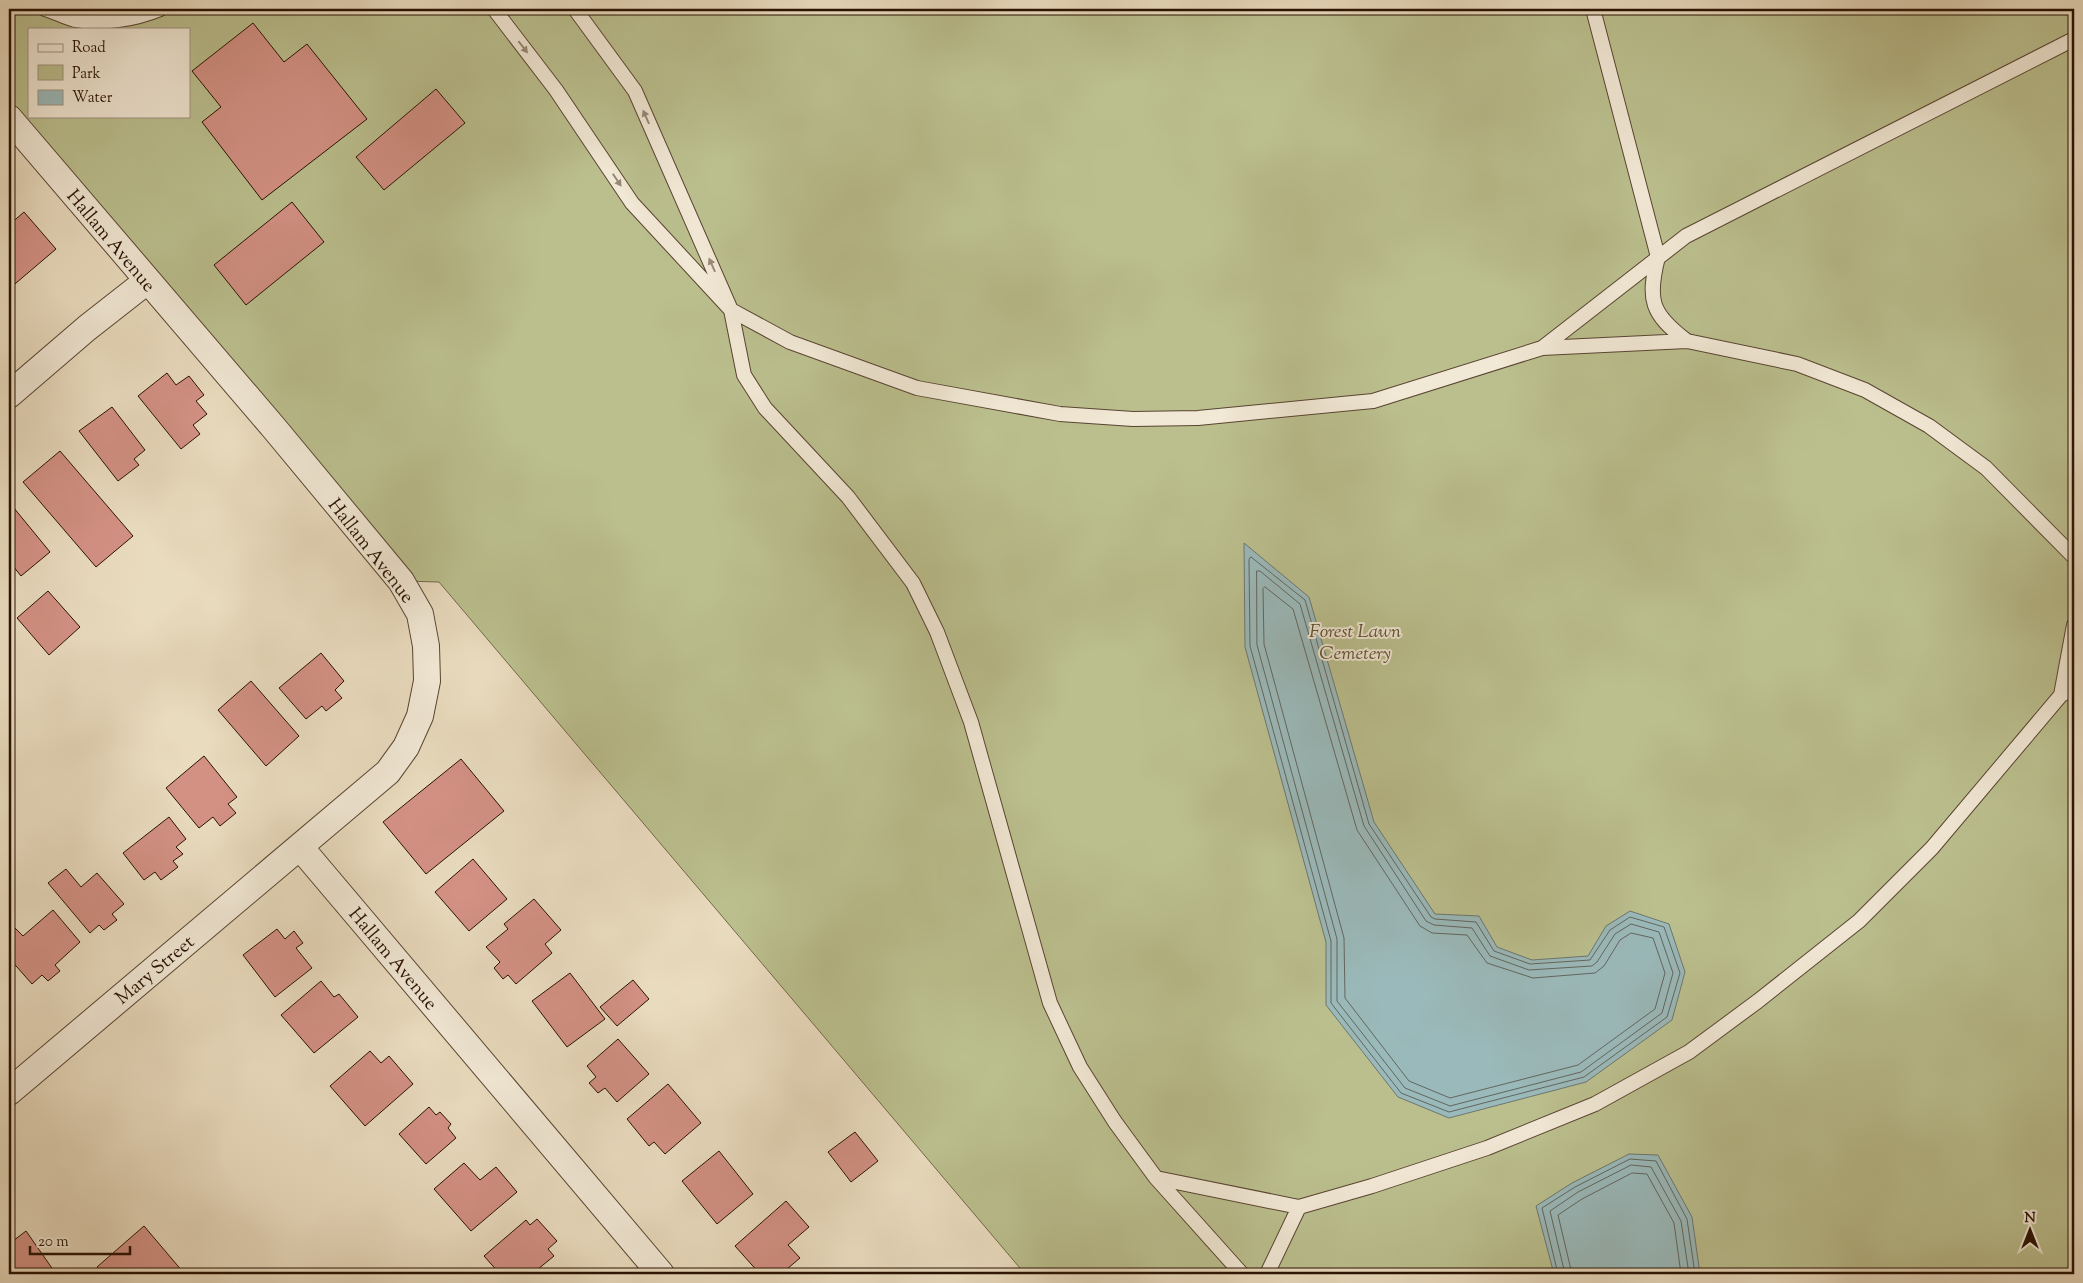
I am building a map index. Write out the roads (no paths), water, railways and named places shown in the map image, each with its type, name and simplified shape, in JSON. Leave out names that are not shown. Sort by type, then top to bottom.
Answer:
[{"type":"street","name":"Hallam Avenue","points":[[9,118],[274,428],[401,581],[420,614],[426,646],[427,682],[420,716],[406,747],[388,772],[300,847],[662,1274]]},
{"type":"street","points":[[9,395],[87,328],[147,281]]},
{"type":"street","name":"Mary Street","points":[[9,1092],[300,847]]},
{"type":"lane","points":[[45,9],[75,20],[102,21],[147,15],[160,9]]},
{"type":"lane","points":[[494,9],[556,90],[632,203],[731,310],[790,342],[917,388],[1060,414],[1133,419],[1198,418],[1373,401],[1542,348],[1687,341],[1797,364],[1864,390],[1929,426],[1986,468],[2074,557]]},
{"type":"lane","points":[[575,9],[635,91],[731,310],[744,375],[765,408],[848,498],[913,583],[938,632],[971,722],[1050,1003],[1080,1067],[1115,1122],[1156,1178],[1242,1274]]},
{"type":"lane","points":[[1593,9],[1658,257],[1651,282],[1654,307],[1666,326],[1687,341]]},
{"type":"lane","points":[[1542,348],[1686,236],[2074,39]]},
{"type":"lane","points":[[2061,695],[2074,625]]},
{"type":"lane","points":[[1156,1178],[1299,1207],[1372,1186],[1487,1148],[1595,1104],[1689,1052],[1758,1001],[1859,921],[1932,848],[2061,695],[2074,690]]},
{"type":"lane","points":[[1267,1274],[1299,1207]]},
{"type":"water","points":[[1244,543],[1309,597],[1374,822],[1435,914],[1479,916],[1497,947],[1532,960],[1588,956],[1606,926],[1630,911],[1669,924],[1685,972],[1672,1020],[1586,1082],[1449,1118],[1398,1097],[1326,1005],[1326,942],[1245,647]]},
{"type":"water","points":[[1629,1154],[1658,1155],[1692,1217],[1700,1274],[1554,1274],[1536,1206],[1572,1183]]},
{"type":"park label","name":"Forest Lawn Cemetery","points":[[1355,641]]}]
